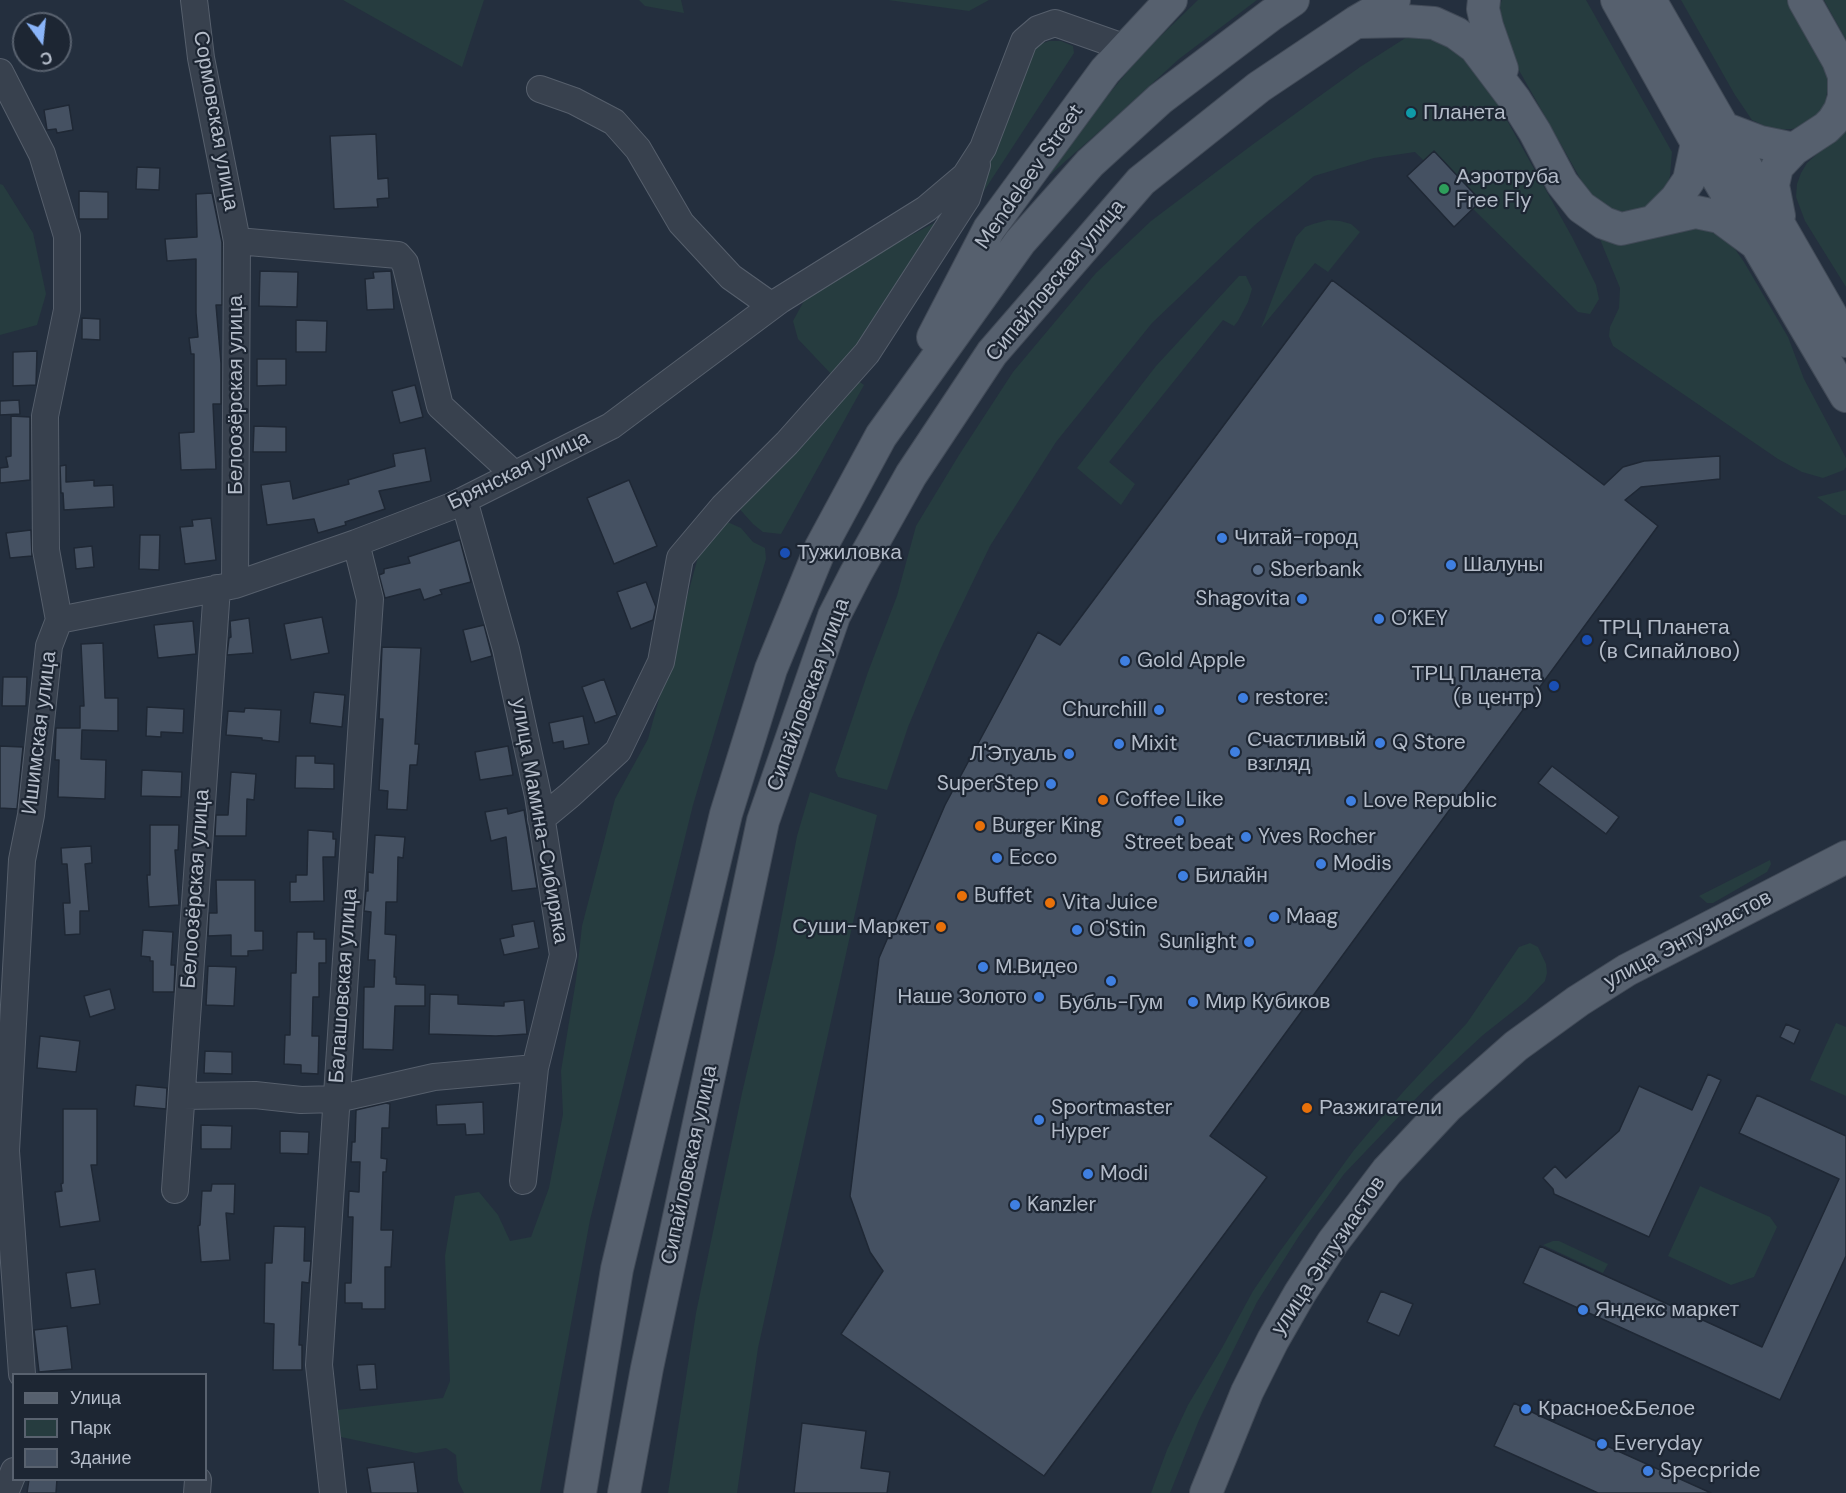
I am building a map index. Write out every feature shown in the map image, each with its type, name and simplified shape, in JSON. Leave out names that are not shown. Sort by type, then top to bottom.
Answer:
[{"type":"main road","name":"Mendeleev Street","points":[[881,436],[989,229],[1105,71],[1172,0]]},
{"type":"main road","name":"Сипайловская улица","points":[[580,1493],[616,1269],[726,814],[771,669],[821,547],[881,436],[1020,242],[1090,163],[1160,99],[1293,0]]},
{"type":"main road","name":"Сипайловская улица","points":[[624,1493],[647,1368],[763,821],[834,616],[856,573],[911,475],[992,354],[1141,181],[1259,87],[1356,22],[1394,0]]},
{"type":"main road","points":[[1484,0],[1487,26],[1496,55],[1515,100]]},
{"type":"main road","points":[[1617,0],[1710,136],[1771,239],[1846,396]]},
{"type":"main road","points":[[1650,0],[1710,136],[1689,180],[1676,199],[1654,221]]},
{"type":"main road","points":[[1771,239],[1773,185],[1777,167],[1794,149],[1833,121],[1844,97],[1844,76],[1838,60],[1804,0]]},
{"type":"main road","points":[[1356,22],[1434,23],[1456,33],[1475,47],[1515,100],[1562,183],[1581,207],[1604,223],[1621,229],[1696,212],[1720,217],[1771,239],[1846,341]]},
{"type":"main road","points":[[1710,136],[1794,149]]},
{"type":"main road","name":"улица Энтузиастов","points":[[1206,1493],[1246,1392],[1300,1293],[1333,1242],[1387,1171],[1447,1107],[1516,1046],[1598,988],[1627,970],[1846,857]]},
{"type":"street","name":"Сормовская улица","points":[[194,0],[201,58],[237,241]]},
{"type":"street","points":[[541,819],[618,751],[661,662],[680,558],[723,507],[787,444],[867,353],[967,198],[983,148],[1024,41],[1038,29],[1055,23],[1126,48]]},
{"type":"street","points":[[0,72],[42,153],[67,236],[67,310],[45,416],[46,550],[59,620]]},
{"type":"street","points":[[540,89],[574,101],[614,122],[638,149],[681,223],[731,277],[772,306]]},
{"type":"street","name":"Брянская улица","points":[[59,620],[226,587],[356,543],[464,500],[611,426],[772,306],[927,209],[965,176],[983,148]]},
{"type":"street","points":[[237,241],[398,255],[405,264],[440,406],[514,474]]},
{"type":"street","name":"Белоозёрская улица","points":[[175,1190],[226,587],[237,241]]},
{"type":"street","name":"улица Мамина-Сибиряка","points":[[464,500],[506,649],[541,819],[563,955],[536,1068],[524,1181]]},
{"type":"street","name":"Балашовская улица","points":[[333,1493],[319,1365],[370,599],[356,543]]},
{"type":"street","name":"Ишимская улица","points":[[22,1373],[6,1150],[22,860],[31,815],[49,646],[59,620]]},
{"type":"street","points":[[182,1096],[255,1095],[302,1100],[337,1099],[434,1077],[536,1068]]},
{"type":"street","points":[[4,1493],[12,1475]]},
{"type":"green space","points":[[343,0],[484,0],[462,67]]},
{"type":"green space","points":[[639,0],[681,0],[684,13],[645,6]]},
{"type":"green space","points":[[888,0],[989,0],[969,11]]},
{"type":"green space","points":[[1198,0],[1257,0],[1179,59],[1051,174],[1048,174],[1086,122],[1141,55]]},
{"type":"green space","points":[[1502,0],[1586,0],[1672,152],[1670,176],[1662,203],[1636,216],[1606,210],[1589,194],[1516,65],[1503,32],[1500,5]]},
{"type":"green space","points":[[1681,0],[1794,0],[1823,51],[1829,79],[1825,105],[1814,124],[1774,130],[1752,120],[1735,95]]},
{"type":"green space","points":[[1824,0],[1846,0],[1846,40]]},
{"type":"green space","points":[[1407,37],[1436,37],[1479,70],[1572,237],[1596,285],[1599,299],[1590,314],[1578,312],[1415,152],[1374,158],[1314,176],[1256,224],[1152,323],[1056,442],[990,546],[941,648],[908,727],[887,790],[838,777],[835,770],[868,672],[897,596],[916,526],[1013,372],[1096,273],[1151,221],[1360,67]]},
{"type":"green space","points":[[1049,41],[1061,41],[1073,46],[1074,53],[980,197],[991,145],[1035,46]]},
{"type":"green space","points":[[1846,128],[1846,287],[1805,221],[1796,197],[1797,184],[1807,163]]},
{"type":"green space","points":[[0,184],[3,185],[33,233],[46,294],[37,325],[0,335]]},
{"type":"green space","points":[[1328,220],[1351,224],[1360,232],[1328,272],[1315,263],[1261,328],[1296,237],[1305,227]]},
{"type":"green space","points":[[936,222],[940,229],[833,376],[798,339],[793,321],[811,288]]},
{"type":"green space","points":[[1708,225],[1730,242],[1788,337],[1804,379],[1846,458],[1844,470],[1823,478],[1802,472],[1778,459],[1613,346],[1609,336],[1610,327],[1619,308],[1620,288],[1597,232]]},
{"type":"green space","points":[[1239,276],[1246,276],[1252,289],[1238,321],[1234,326],[1223,320],[1109,462],[1135,484],[1121,505],[1077,468],[1156,366]]},
{"type":"green space","points":[[857,380],[864,385],[781,534],[763,532],[736,505]]},
{"type":"green space","points":[[1846,490],[1846,515],[1842,515],[1817,497]]},
{"type":"green space","points":[[723,520],[741,528],[753,542],[765,548],[766,559],[693,805],[590,1220],[540,1493],[464,1493],[458,1481],[456,1455],[446,1448],[416,1453],[341,1437],[337,1410],[443,1398],[450,1381],[445,1256],[455,1196],[479,1192],[498,1215],[510,1241],[531,1237],[549,1188],[563,1114],[561,1071],[576,980],[582,926],[615,799],[648,739],[703,539]]},
{"type":"green space","points":[[810,792],[877,815],[758,1348],[737,1493],[668,1493],[696,1313],[742,1093],[775,951],[797,836]]},
{"type":"green space","points":[[1770,860],[1771,864],[1767,872],[1713,903],[1707,903],[1699,896]]},
{"type":"green space","points":[[1530,943],[1538,947],[1546,964],[1545,981],[1526,1001],[1483,1035],[1427,1087],[1344,1174],[1299,1236],[1257,1302],[1199,1420],[1170,1493],[1151,1493],[1167,1450],[1188,1405],[1253,1291],[1278,1254],[1354,1150],[1403,1092],[1467,1023],[1519,947]]},
{"type":"green space","points":[[1836,1023],[1846,1027],[1846,1096],[1810,1080]]},
{"type":"green space","points":[[1700,1186],[1770,1217],[1777,1227],[1754,1277],[1731,1285],[1668,1256]]},
{"type":"green space","points":[[1559,1241],[1608,1264],[1603,1273],[1543,1245]]},
{"type":"building","points":[[69,105],[73,130],[57,133],[56,129],[47,130],[44,110]]},
{"type":"building","points":[[376,134],[378,179],[388,178],[389,198],[377,199],[378,207],[334,209],[330,136]]},
{"type":"building","name":"Аэротруба Free Fly","points":[[1434,151],[1481,201],[1454,227],[1407,176]]},
{"type":"building","points":[[137,167],[160,168],[159,190],[136,189]]},
{"type":"building","points":[[79,191],[108,192],[108,219],[79,219]]},
{"type":"building","points":[[212,193],[222,242],[222,305],[216,305],[221,363],[221,404],[213,404],[216,469],[181,470],[179,433],[194,432],[194,354],[191,354],[189,338],[198,337],[196,259],[167,261],[165,239],[197,237],[196,194]]},
{"type":"building","points":[[260,271],[298,272],[297,307],[259,306]]},
{"type":"building","points":[[391,271],[394,309],[367,310],[365,279],[374,278],[373,272]]},
{"type":"building","points":[[1332,280],[1604,485],[1623,467],[1644,461],[1720,456],[1720,479],[1641,487],[1625,500],[1658,526],[1210,1136],[1267,1177],[1044,1476],[841,1334],[883,1271],[870,1252],[850,1196],[879,958],[945,805],[1038,632],[1060,645]]},
{"type":"building","points":[[82,318],[100,319],[100,340],[82,339]]},
{"type":"building","points":[[296,320],[327,321],[326,352],[296,352]]},
{"type":"building","points":[[37,351],[36,385],[13,386],[13,352]]},
{"type":"building","points":[[257,359],[286,359],[286,385],[257,386]]},
{"type":"building","points":[[415,385],[423,417],[400,423],[392,391]]},
{"type":"building","points":[[19,400],[20,414],[0,415],[0,401]]},
{"type":"building","points":[[11,416],[30,417],[30,480],[0,483],[0,468],[8,467],[6,457],[11,456]]},
{"type":"building","points":[[254,426],[286,427],[286,452],[253,452]]},
{"type":"building","points":[[425,448],[431,481],[379,491],[385,509],[345,522],[346,525],[318,533],[314,519],[267,525],[261,485],[290,481],[293,499],[349,484],[348,480],[395,466],[393,454]]},
{"type":"building","points":[[66,465],[66,482],[94,480],[94,486],[113,485],[114,507],[64,510],[60,466]]},
{"type":"building","points":[[629,480],[657,546],[614,564],[587,498]]},
{"type":"building","points":[[211,518],[216,560],[185,564],[180,527],[193,526],[192,520]]},
{"type":"building","points":[[31,530],[32,556],[10,558],[6,533]]},
{"type":"building","points":[[140,535],[160,535],[159,570],[139,569]]},
{"type":"building","points":[[460,540],[471,582],[440,590],[442,594],[424,600],[420,589],[385,598],[379,575],[384,573],[384,569],[410,563],[408,557]]},
{"type":"building","points":[[92,546],[94,567],[76,569],[74,548]]},
{"type":"building","points":[[646,582],[656,607],[653,620],[631,629],[617,592]]},
{"type":"building","points":[[322,617],[329,653],[291,660],[284,624]]},
{"type":"building","points":[[249,618],[253,653],[227,655],[231,637],[230,621]]},
{"type":"building","points":[[193,621],[196,654],[158,658],[154,625]]},
{"type":"building","points":[[484,625],[492,656],[471,662],[463,630]]},
{"type":"building","points":[[103,643],[105,698],[118,698],[118,731],[82,730],[81,759],[106,760],[105,799],[58,797],[59,760],[55,760],[56,728],[80,728],[80,706],[84,706],[81,644]]},
{"type":"building","points":[[382,647],[421,648],[415,744],[419,744],[417,765],[410,765],[407,810],[387,809],[388,791],[379,790],[383,719],[379,719]]},
{"type":"building","points":[[3,677],[27,677],[26,706],[2,706]]},
{"type":"building","points":[[604,679],[617,715],[595,723],[582,687]]},
{"type":"building","points":[[314,692],[345,695],[342,727],[310,723]]},
{"type":"building","points":[[147,707],[184,709],[183,733],[161,732],[161,737],[146,736]]},
{"type":"building","points":[[245,708],[281,710],[279,742],[226,735],[228,711],[244,712]]},
{"type":"building","points":[[583,716],[589,744],[564,749],[563,741],[553,743],[549,723]]},
{"type":"building","points":[[0,746],[23,747],[17,809],[0,808]]},
{"type":"building","points":[[508,746],[513,775],[480,780],[475,752]]},
{"type":"building","points":[[296,756],[315,756],[315,763],[334,764],[334,789],[295,788]]},
{"type":"building","points":[[1552,766],[1619,817],[1606,834],[1538,783]]},
{"type":"building","points":[[142,770],[182,772],[181,797],[141,796]]},
{"type":"building","points":[[231,772],[256,774],[254,800],[247,799],[246,836],[215,836],[216,815],[228,815]]},
{"type":"building","points":[[507,808],[508,814],[524,810],[537,888],[512,891],[506,837],[491,841],[485,812]]},
{"type":"building","points":[[150,825],[179,825],[178,850],[175,850],[179,905],[149,907],[147,875],[150,875]]},
{"type":"building","points":[[308,830],[333,832],[333,839],[336,839],[335,857],[323,857],[324,901],[290,902],[290,882],[296,882],[296,875],[307,875]]},
{"type":"building","points":[[375,835],[405,837],[403,858],[398,857],[397,902],[386,902],[385,934],[396,935],[394,977],[396,977],[396,984],[425,985],[425,1006],[395,1006],[393,1050],[363,1049],[364,987],[374,987],[375,960],[368,960],[371,912],[364,911],[366,891],[368,891],[368,872],[373,873]]},
{"type":"building","points":[[91,846],[92,863],[85,864],[89,911],[80,911],[80,934],[65,935],[63,903],[70,903],[67,864],[62,864],[61,848]]},
{"type":"building","points":[[216,880],[255,880],[255,931],[263,931],[263,950],[248,951],[248,956],[231,956],[231,935],[208,936],[209,913],[217,913]]},
{"type":"building","points":[[534,921],[539,948],[504,955],[500,939],[514,936],[512,925]]},
{"type":"building","points":[[143,930],[173,932],[171,965],[175,965],[174,992],[153,992],[153,961],[150,961],[150,957],[141,956]]},
{"type":"building","points":[[297,932],[314,932],[314,939],[326,939],[326,963],[319,963],[319,997],[313,997],[312,1036],[319,1036],[318,1074],[301,1073],[301,1065],[284,1064],[285,1035],[290,1035],[291,973],[296,973]]},
{"type":"building","points":[[208,966],[236,967],[234,1006],[206,1005]]},
{"type":"building","points":[[110,989],[115,1009],[90,1017],[84,996]]},
{"type":"building","points":[[430,994],[458,995],[458,1004],[504,1006],[504,1002],[524,1000],[527,1034],[496,1036],[429,1034]]},
{"type":"building","points":[[1786,1024],[1800,1030],[1794,1044],[1780,1037]]},
{"type":"building","points":[[40,1036],[80,1041],[76,1072],[37,1068]]},
{"type":"building","points":[[205,1051],[232,1052],[232,1074],[204,1073]]},
{"type":"building","points":[[1708,1074],[1721,1080],[1649,1237],[1554,1194],[1553,1189],[1543,1178],[1555,1166],[1566,1178],[1619,1131],[1639,1086],[1692,1110]]},
{"type":"building","points":[[136,1085],[167,1088],[166,1109],[134,1106]]},
{"type":"building","points":[[1757,1095],[1846,1136],[1846,1256],[1780,1400],[1523,1283],[1540,1246],[1762,1347],[1839,1179],[1739,1133]]},
{"type":"building","points":[[483,1102],[484,1134],[466,1135],[465,1124],[437,1125],[436,1105]]},
{"type":"building","points":[[390,1104],[389,1128],[382,1128],[381,1158],[387,1159],[386,1172],[383,1172],[381,1230],[393,1230],[391,1267],[385,1267],[385,1309],[362,1309],[362,1303],[345,1303],[345,1283],[351,1283],[353,1217],[348,1217],[349,1191],[359,1192],[360,1162],[351,1162],[352,1142],[355,1142],[356,1110]]},
{"type":"building","points":[[63,1109],[97,1109],[97,1165],[91,1165],[100,1221],[60,1227],[55,1192],[62,1191],[61,1184],[63,1183]]},
{"type":"building","points":[[201,1125],[232,1126],[231,1149],[201,1149]]},
{"type":"building","points":[[280,1131],[309,1132],[308,1154],[280,1153]]},
{"type":"building","points":[[212,1184],[235,1184],[234,1214],[226,1213],[230,1260],[201,1262],[198,1226],[200,1225],[202,1191],[211,1191]]},
{"type":"building","points":[[274,1226],[305,1227],[304,1261],[311,1261],[309,1283],[302,1282],[299,1345],[302,1345],[302,1370],[273,1370],[274,1324],[264,1323],[265,1263],[272,1263]]},
{"type":"building","points":[[95,1269],[100,1304],[71,1308],[66,1273]]},
{"type":"building","points":[[1381,1291],[1413,1304],[1399,1336],[1367,1322]]},
{"type":"building","points":[[67,1326],[72,1369],[39,1372],[34,1330]]},
{"type":"building","points":[[375,1364],[377,1389],[360,1390],[357,1365]]},
{"type":"building","points":[[1514,1403],[1711,1493],[1598,1493],[1494,1446]]},
{"type":"building","points":[[802,1423],[866,1431],[861,1468],[890,1472],[887,1493],[794,1493]]},
{"type":"building","points":[[414,1462],[418,1493],[371,1493],[367,1468]]},
{"type":"building","points":[[29,1481],[57,1481],[56,1493],[27,1493]]},
{"type":"place","name":"Планета","points":[[1411,113]]},
{"type":"place","name":"Аэротруба Free Fly","points":[[1444,189]]},
{"type":"place","name":"Читай-город","points":[[1222,538]]},
{"type":"place","name":"Тужиловка","points":[[785,553]]},
{"type":"place","name":"Шалуны","points":[[1451,565]]},
{"type":"place","name":"Sberbank","points":[[1258,570]]},
{"type":"place","name":"Shagovita","points":[[1302,599]]},
{"type":"place","name":"O’KEY","points":[[1379,619]]},
{"type":"place","name":"ТРЦ Планета (в Сипайлово)","points":[[1587,640]]},
{"type":"place","name":"Gold Apple","points":[[1125,661]]},
{"type":"place","name":"ТРЦ Планета (в центр)","points":[[1554,686]]},
{"type":"place","name":"restore:","points":[[1243,698]]},
{"type":"place","name":"Churchill","points":[[1159,710]]},
{"type":"place","name":"Q Store","points":[[1380,743]]},
{"type":"place","name":"Mixit","points":[[1119,744]]},
{"type":"place","name":"Счастливый взгляд","points":[[1235,752]]},
{"type":"place","name":"Л'Этуаль","points":[[1069,754]]},
{"type":"place","name":"SuperStep","points":[[1051,784]]},
{"type":"place","name":"Coffee Like","points":[[1103,800]]},
{"type":"place","name":"Love Republic","points":[[1351,801]]},
{"type":"place","name":"Street beat","points":[[1179,821]]},
{"type":"place","name":"Burger King","points":[[980,826]]},
{"type":"place","name":"Yves Rocher","points":[[1246,837]]},
{"type":"place","name":"Ecco","points":[[997,858]]},
{"type":"place","name":"Modis","points":[[1321,864]]},
{"type":"place","name":"Билайн","points":[[1183,876]]},
{"type":"place","name":"Buffet","points":[[962,896]]},
{"type":"place","name":"Vita Juice","points":[[1050,903]]},
{"type":"place","name":"Maag","points":[[1274,917]]},
{"type":"place","name":"Суши-Маркет","points":[[941,927]]},
{"type":"place","name":"O'Stin","points":[[1077,930]]},
{"type":"place","name":"Sunlight","points":[[1249,942]]},
{"type":"place","name":"М.Видео","points":[[983,967]]},
{"type":"place","name":"Бубль-Гум","points":[[1111,981]]},
{"type":"place","name":"Наше Золото","points":[[1039,997]]},
{"type":"place","name":"Мир Кубиков","points":[[1193,1002]]},
{"type":"place","name":"Разжигатели","points":[[1307,1108]]},
{"type":"place","name":"Sportmaster Hyper","points":[[1039,1120]]},
{"type":"place","name":"Modi","points":[[1088,1174]]},
{"type":"place","name":"Kanzler","points":[[1015,1205]]},
{"type":"place","name":"Яндекс маркет","points":[[1583,1310]]},
{"type":"place","name":"Красное&Белое","points":[[1526,1409]]},
{"type":"place","name":"Everyday","points":[[1602,1444]]},
{"type":"place","name":"Specpride","points":[[1648,1471]]}]
